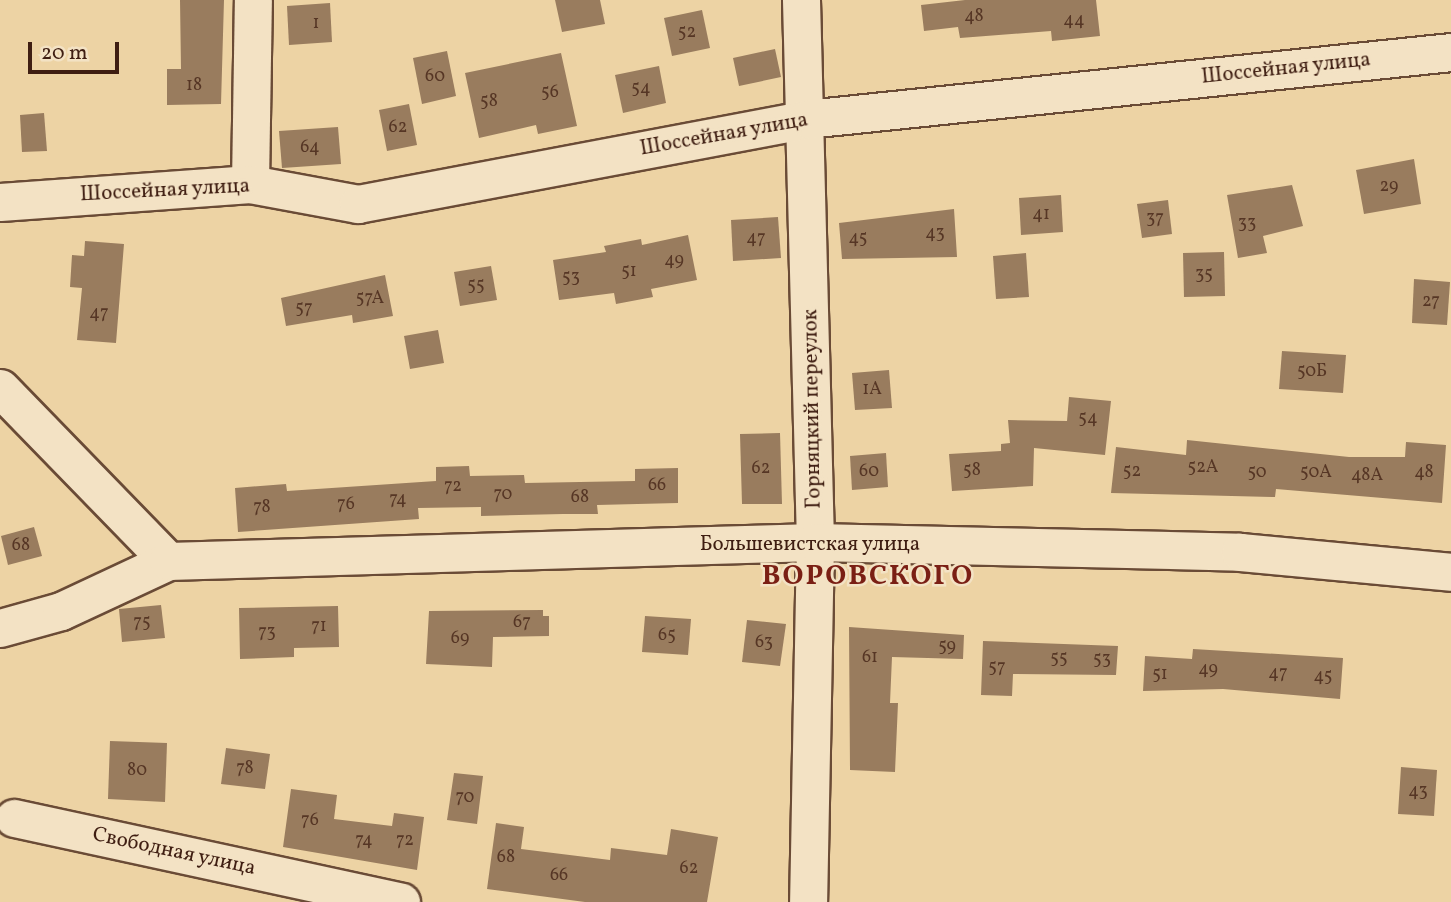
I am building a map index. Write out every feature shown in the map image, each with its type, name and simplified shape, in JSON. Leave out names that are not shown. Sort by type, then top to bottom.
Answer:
[{"type":"street","points":[[250,184],[253,0]]},
{"type":"street","name":"Горняцкий переулок","points":[[801,0],[807,118],[815,542],[808,902]]},
{"type":"street","name":"Шоссейная улица","points":[[0,202],[250,184],[358,204],[807,118],[1451,52]]},
{"type":"street","points":[[0,388],[168,561],[61,611],[0,628]]},
{"type":"street","name":"Большевистская улица","points":[[168,561],[815,542],[1240,552],[1451,572]]},
{"type":"street","name":"Свободная улица","points":[[14,818],[331,894],[401,902]]},
{"type":"building","points":[[180,0],[224,0],[221,104],[167,105],[167,69],[181,69]]},
{"type":"building","points":[[555,0],[600,0],[605,24],[562,32]]},
{"type":"building","points":[[965,0],[1096,0],[1100,36],[1052,41],[1051,31],[960,38],[958,27],[924,31],[921,5]]},
{"type":"building","points":[[330,3],[332,42],[289,45],[287,6]]},
{"type":"building","points":[[702,10],[710,48],[672,56],[664,18]]},
{"type":"building","points":[[775,49],[781,77],[739,86],[733,58]]},
{"type":"building","points":[[447,51],[456,96],[422,104],[413,58]]},
{"type":"building","points":[[561,53],[577,126],[538,134],[536,125],[479,138],[465,73]]},
{"type":"building","points":[[659,66],[666,103],[623,113],[615,75]]},
{"type":"building","points":[[409,104],[417,145],[387,151],[379,110]]},
{"type":"building","points":[[44,113],[47,151],[22,152],[20,115]]},
{"type":"building","points":[[338,127],[341,164],[282,168],[279,131]]},
{"type":"building","points":[[1414,159],[1421,204],[1364,214],[1356,170]]},
{"type":"building","points":[[1292,185],[1303,226],[1263,236],[1267,253],[1238,258],[1227,195]]},
{"type":"building","points":[[1061,195],[1063,232],[1021,235],[1019,198]]},
{"type":"building","points":[[1168,200],[1172,234],[1142,238],[1137,204]]},
{"type":"building","points":[[954,209],[957,257],[842,259],[839,223]]},
{"type":"building","points":[[778,217],[781,258],[733,261],[731,220]]},
{"type":"building","points":[[688,235],[697,280],[651,289],[653,297],[616,304],[614,293],[559,300],[553,260],[606,252],[604,246],[641,239],[642,245]]},
{"type":"building","points":[[85,241],[124,244],[116,343],[77,340],[82,288],[70,287],[72,255],[84,256]]},
{"type":"building","points":[[1224,252],[1225,296],[1184,297],[1183,253]]},
{"type":"building","points":[[1026,253],[1029,297],[996,299],[993,256]]},
{"type":"building","points":[[491,266],[497,300],[460,306],[454,272]]},
{"type":"building","points":[[385,275],[393,316],[353,323],[352,315],[286,326],[281,298]]},
{"type":"building","points":[[1414,279],[1450,282],[1447,325],[1412,323]]},
{"type":"building","points":[[438,330],[444,363],[410,369],[404,336]]},
{"type":"building","points":[[1282,351],[1346,355],[1343,393],[1279,389]]},
{"type":"building","points":[[889,370],[892,408],[855,410],[852,373]]},
{"type":"building","points":[[1069,397],[1111,401],[1105,455],[1034,448],[1033,486],[952,491],[949,454],[1001,451],[1001,444],[1010,443],[1008,420],[1067,421]]},
{"type":"building","points":[[780,433],[782,504],[742,504],[740,434]]},
{"type":"building","points":[[1187,440],[1349,457],[1405,457],[1406,442],[1446,445],[1442,503],[1276,489],[1275,497],[1111,493],[1116,447],[1186,455]]},
{"type":"building","points":[[886,453],[888,487],[852,490],[850,456]]},
{"type":"building","points":[[469,466],[470,476],[524,475],[525,483],[635,481],[635,469],[678,468],[678,503],[597,505],[598,514],[481,516],[481,507],[418,508],[419,519],[238,532],[235,488],[286,484],[287,491],[436,481],[436,467]]},
{"type":"building","points":[[34,527],[42,556],[8,565],[1,536]]},
{"type":"building","points":[[161,605],[165,638],[122,642],[119,609]]},
{"type":"building","points":[[338,606],[339,647],[294,648],[294,657],[240,659],[239,608]]},
{"type":"building","points":[[543,610],[543,616],[549,616],[549,636],[493,637],[492,667],[426,664],[429,611]]},
{"type":"building","points":[[645,616],[691,619],[688,655],[642,652]]},
{"type":"building","points":[[747,620],[786,624],[780,666],[742,662]]},
{"type":"building","points":[[849,627],[964,635],[963,659],[892,657],[890,703],[898,703],[895,772],[850,770]]},
{"type":"building","points":[[983,641],[1118,646],[1116,675],[1013,674],[1012,696],[981,695]]},
{"type":"building","points":[[1193,649],[1343,658],[1340,699],[1223,689],[1143,691],[1145,656],[1192,659]]},
{"type":"building","points":[[110,741],[167,743],[165,802],[108,799]]},
{"type":"building","points":[[226,748],[270,754],[265,789],[221,784]]},
{"type":"building","points":[[1401,767],[1437,770],[1434,816],[1398,814]]},
{"type":"building","points":[[454,773],[483,776],[477,824],[447,820]]},
{"type":"building","points":[[291,789],[337,795],[334,819],[392,826],[394,813],[424,817],[417,870],[283,847]]},
{"type":"building","points":[[496,823],[524,827],[521,849],[610,860],[611,848],[667,855],[671,829],[718,837],[707,902],[585,902],[487,889]]},
{"type":"district","name":"ВОРОВСКОГО","points":[[868,577]]}]
